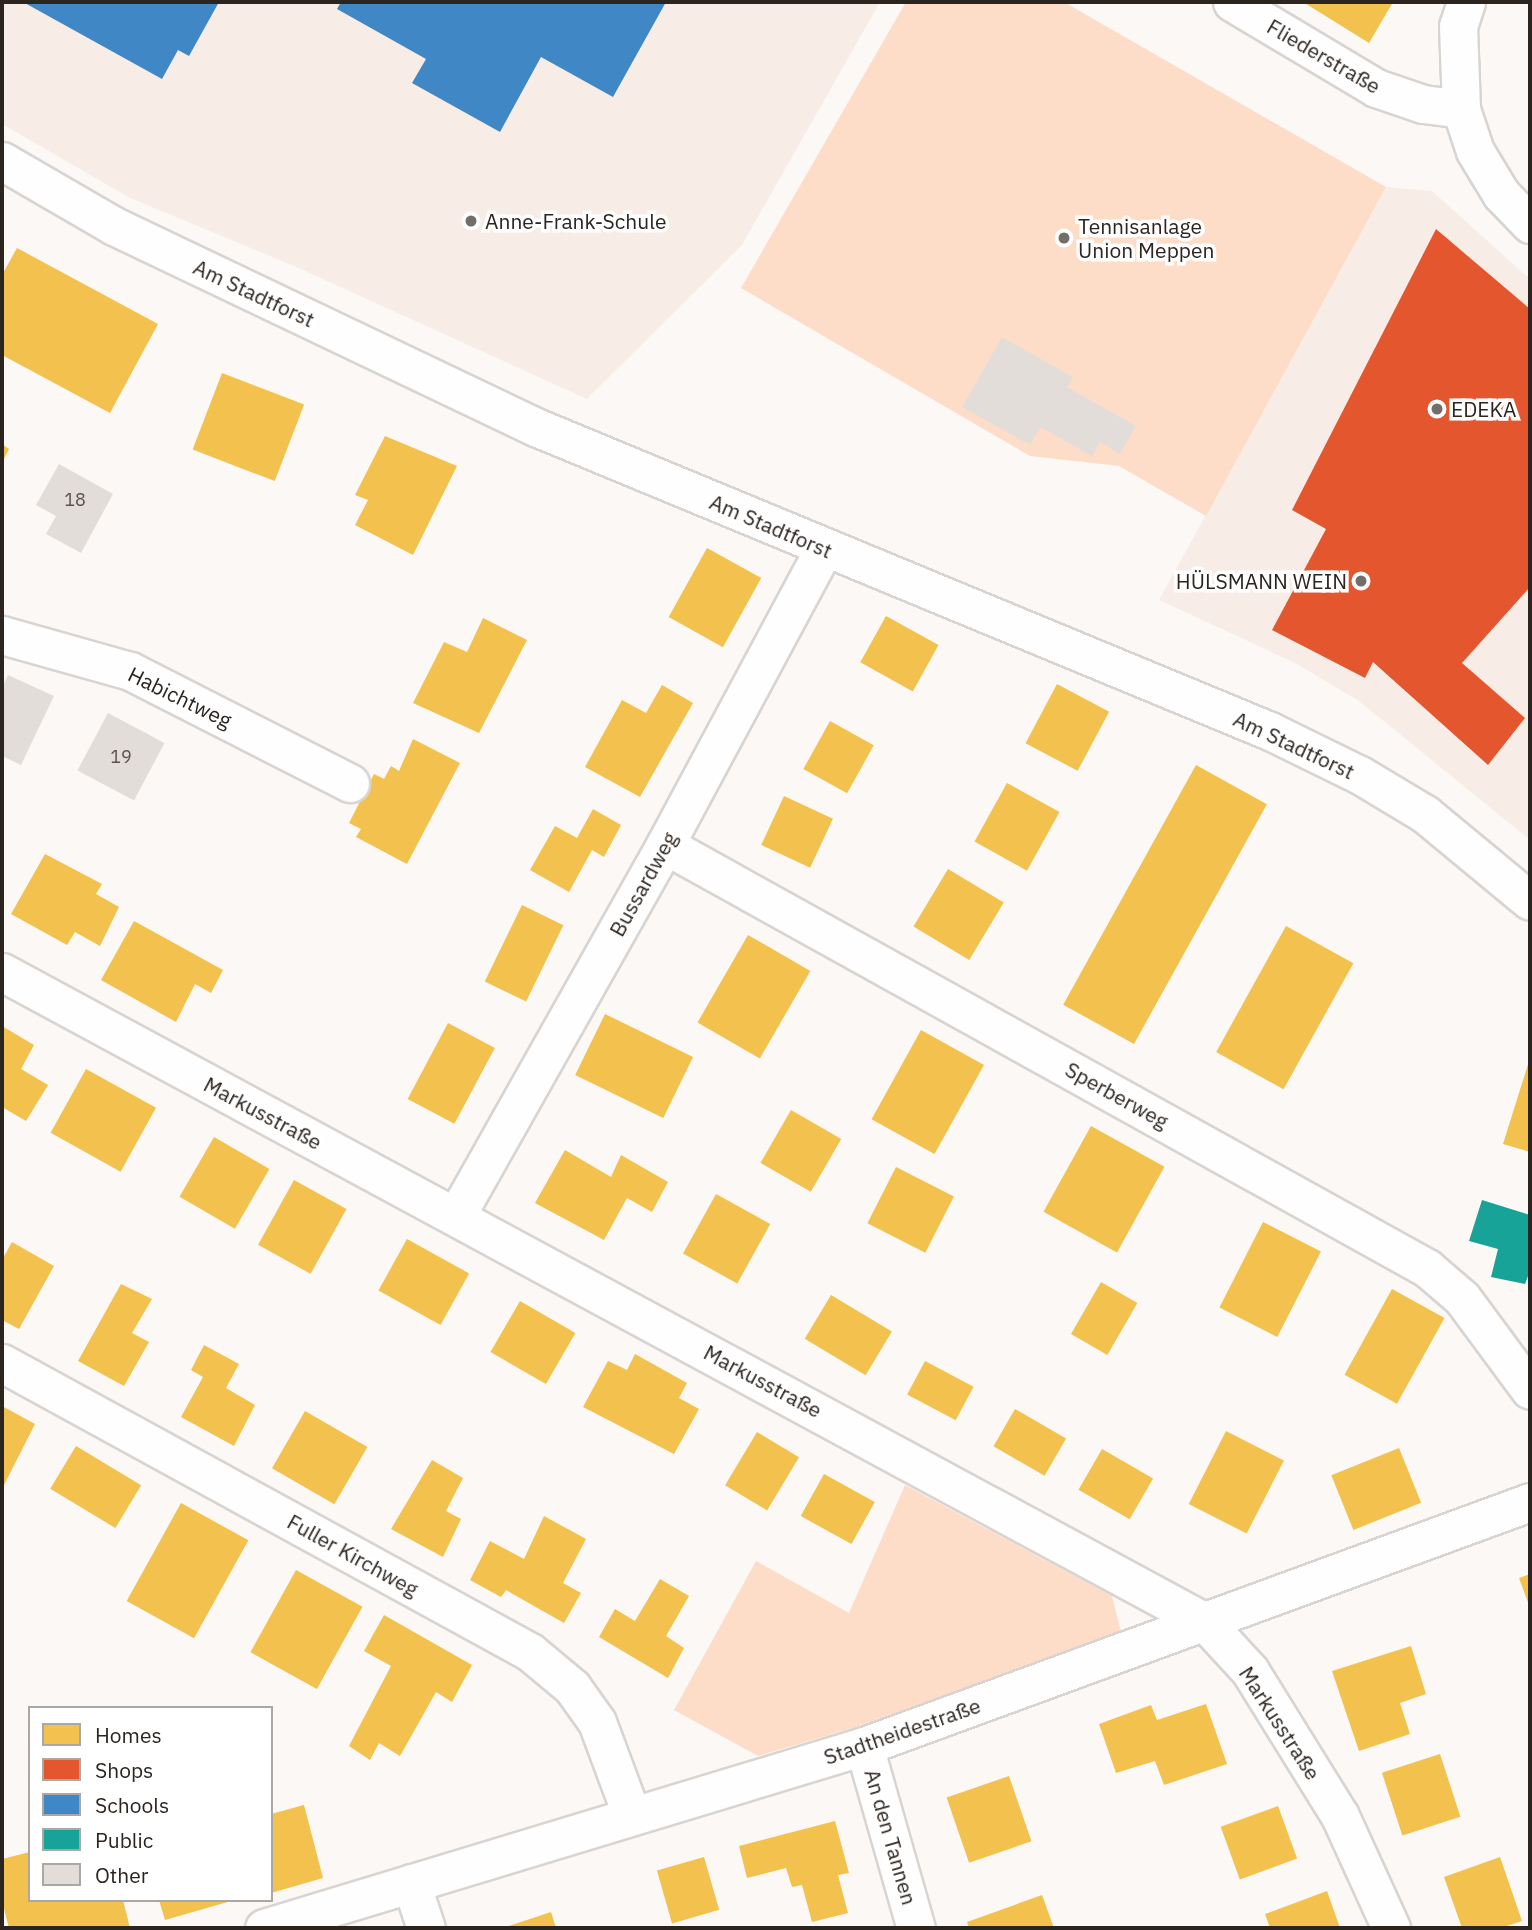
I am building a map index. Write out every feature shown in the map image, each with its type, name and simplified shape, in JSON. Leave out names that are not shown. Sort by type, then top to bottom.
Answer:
[{"type":"street","name":"Fliederstraße","points":[[1232,2],[1376,88],[1423,104],[1461,109]]},
{"type":"street","points":[[1466,2],[1458,26],[1461,109],[1475,151],[1501,194],[1530,224]]},
{"type":"street","name":"Am Stadtforst","points":[[2,160],[114,226],[538,428],[1270,732],[1360,775],[1425,814],[1530,901]]},
{"type":"street","name":"Bussardweg","points":[[456,1216],[665,845],[824,548]]},
{"type":"street","name":"Habichtweg","points":[[2,635],[130,671],[349,783]]},
{"type":"street","name":"Sperberweg","points":[[665,845],[1427,1268],[1462,1298],[1530,1390]]},
{"type":"street","name":"Markusstraße","points":[[2,972],[1205,1622],[1250,1671],[1340,1816],[1391,1928]]},
{"type":"street","name":"Fuller Kirchweg","points":[[2,1363],[530,1652],[572,1687],[597,1722],[632,1816]]},
{"type":"street","name":"Stadtheidestraße","points":[[264,1928],[864,1746],[1530,1502]]},
{"type":"street","name":"An den Tannen","points":[[864,1746],[916,1928]]},
{"type":"street","points":[[411,1883],[426,1928]]},
{"type":"shaded area","name":"Anne-Frank-Schule","points":[[2,2],[880,2],[742,245],[587,399],[294,266],[130,198],[2,124]]},
{"type":"shaded area","name":"Tennisanlage Union Meppen","points":[[906,2],[1064,2],[1386,187],[1206,516],[1119,466],[1030,456],[741,288]]},
{"type":"shaded area","points":[[1386,187],[1432,191],[1530,279],[1530,840],[1359,701],[1295,663],[1159,600]]},
{"type":"shaded area","points":[[905,1485],[1112,1596],[1121,1632],[856,1727],[758,1756],[674,1710],[756,1561],[849,1613]]},
{"type":"building: Homes","points":[[1303,2],[1393,2],[1369,43]]},
{"type":"building: Homes","points":[[17,248],[158,324],[110,413],[2,355],[2,275]]},
{"type":"building: Homes","points":[[222,373],[304,405],[275,481],[193,450]]},
{"type":"building: Homes","points":[[385,436],[457,466],[413,555],[355,525],[368,500],[355,495]]},
{"type":"building: Homes","points":[[2,444],[9,449],[2,463]]},
{"type":"building: Homes","points":[[707,548],[761,578],[723,647],[669,617]]},
{"type":"building: Homes","points":[[886,616],[938,645],[913,691],[860,662]]},
{"type":"building: Homes","points":[[483,618],[527,640],[479,733],[413,703],[444,642],[467,652]]},
{"type":"building: Homes","points":[[1057,684],[1109,712],[1078,771],[1026,743]]},
{"type":"building: Homes","points":[[662,685],[693,703],[640,797],[585,767],[622,700],[646,713]]},
{"type":"building: Homes","points":[[830,721],[874,745],[847,793],[803,769]]},
{"type":"building: Homes","points":[[413,739],[460,763],[407,864],[356,837],[361,829],[349,823],[374,774],[384,779],[391,766],[399,771]]},
{"type":"building: Homes","points":[[1196,765],[1267,804],[1134,1044],[1063,1005]]},
{"type":"building: Homes","points":[[1007,783],[1059,812],[1027,871],[975,842]]},
{"type":"building: Homes","points":[[784,796],[833,819],[810,868],[761,845]]},
{"type":"building: Homes","points":[[593,809],[621,825],[604,857],[592,850],[569,892],[530,870],[555,826],[577,838]]},
{"type":"building: Homes","points":[[45,854],[102,884],[96,894],[119,907],[100,946],[75,932],[67,945],[11,914]]},
{"type":"building: Homes","points":[[948,869],[1004,902],[969,960],[913,926]]},
{"type":"building: Homes","points":[[522,905],[563,925],[526,1002],[485,981]]},
{"type":"building: Homes","points":[[134,921],[223,970],[211,993],[195,984],[176,1022],[101,980]]},
{"type":"building: Homes","points":[[1286,926],[1353,963],[1284,1089],[1216,1052]]},
{"type":"building: Homes","points":[[748,935],[810,971],[760,1058],[698,1022]]},
{"type":"building: Homes","points":[[605,1014],[693,1057],[663,1118],[575,1075]]},
{"type":"building: Homes","points":[[448,1023],[495,1048],[454,1124],[408,1099]]},
{"type":"building: Homes","points":[[2,1026],[34,1045],[21,1069],[48,1085],[26,1121],[2,1107]]},
{"type":"building: Homes","points":[[921,1030],[984,1065],[935,1154],[872,1119]]},
{"type":"building: Homes","points":[[1530,1058],[1530,1152],[1503,1144]]},
{"type":"building: Homes","points":[[86,1069],[156,1108],[121,1172],[51,1133]]},
{"type":"building: Homes","points":[[791,1110],[841,1139],[811,1192],[760,1163]]},
{"type":"building: Homes","points":[[1091,1126],[1164,1167],[1117,1252],[1043,1212]]},
{"type":"building: Homes","points":[[214,1137],[269,1169],[235,1229],[180,1197]]},
{"type":"building: Homes","points":[[565,1150],[611,1177],[621,1155],[668,1182],[652,1212],[627,1198],[604,1240],[535,1203]]},
{"type":"building: Homes","points":[[896,1167],[954,1197],[925,1253],[867,1223]]},
{"type":"building: Homes","points":[[294,1180],[346,1209],[311,1274],[258,1245]]},
{"type":"building: Homes","points":[[716,1194],[770,1224],[737,1284],[683,1253]]},
{"type":"building: Homes","points":[[1263,1222],[1321,1252],[1277,1337],[1219,1308]]},
{"type":"building: Homes","points":[[407,1239],[469,1273],[440,1325],[378,1291]]},
{"type":"building: Homes","points":[[12,1242],[54,1266],[19,1329],[2,1320],[2,1260]]},
{"type":"building: Homes","points":[[1101,1282],[1137,1303],[1107,1355],[1071,1334]]},
{"type":"building: Homes","points":[[121,1284],[152,1299],[132,1333],[149,1342],[124,1386],[78,1361]]},
{"type":"building: Homes","points":[[1392,1289],[1444,1318],[1397,1404],[1344,1375]]},
{"type":"building: Homes","points":[[831,1295],[892,1332],[866,1375],[805,1339]]},
{"type":"building: Homes","points":[[520,1301],[575,1333],[546,1384],[490,1352]]},
{"type":"building: Homes","points":[[204,1345],[239,1364],[226,1388],[255,1405],[234,1446],[181,1417],[203,1377],[191,1370]]},
{"type":"building: Homes","points":[[635,1354],[687,1383],[679,1398],[699,1409],[674,1454],[583,1407],[608,1361],[627,1370]]},
{"type":"building: Homes","points":[[925,1361],[974,1387],[956,1420],[907,1395]]},
{"type":"building: Homes","points":[[2,1406],[35,1424],[2,1489]]},
{"type":"building: Homes","points":[[1015,1409],[1066,1438],[1045,1476],[994,1446]]},
{"type":"building: Homes","points":[[305,1411],[367,1447],[334,1504],[272,1468]]},
{"type":"building: Homes","points":[[1226,1431],[1284,1461],[1247,1534],[1189,1504]]},
{"type":"building: Homes","points":[[757,1432],[799,1457],[767,1510],[725,1485]]},
{"type":"building: Homes","points":[[76,1446],[141,1485],[115,1528],[50,1489]]},
{"type":"building: Homes","points":[[1399,1448],[1421,1503],[1353,1530],[1331,1475]]},
{"type":"building: Homes","points":[[1102,1449],[1153,1478],[1130,1519],[1078,1490]]},
{"type":"building: Homes","points":[[432,1460],[463,1478],[446,1511],[461,1519],[443,1557],[391,1529]]},
{"type":"building: Homes","points":[[824,1474],[875,1502],[851,1544],[801,1516]]},
{"type":"building: Homes","points":[[181,1503],[248,1540],[194,1638],[127,1601]]},
{"type":"building: Homes","points":[[544,1516],[586,1539],[563,1583],[581,1593],[564,1623],[506,1590],[501,1597],[470,1580],[490,1541],[524,1559]]},
{"type":"building: Homes","points":[[296,1570],[362,1607],[317,1689],[250,1652]]},
{"type":"building: Homes","points":[[1530,1574],[1530,1608],[1519,1578]]},
{"type":"building: Homes","points":[[660,1579],[689,1596],[666,1636],[684,1648],[668,1678],[599,1637],[615,1609],[635,1621]]},
{"type":"building: Homes","points":[[384,1615],[472,1665],[452,1702],[436,1692],[400,1756],[379,1743],[370,1760],[349,1746],[391,1666],[364,1651]]},
{"type":"building: Homes","points":[[1411,1646],[1426,1694],[1400,1703],[1410,1734],[1359,1751],[1332,1671]]},
{"type":"building: Homes","points":[[1206,1704],[1227,1764],[1164,1785],[1155,1761],[1116,1773],[1099,1724],[1151,1705],[1157,1720]]},
{"type":"building: Homes","points":[[1440,1754],[1460,1817],[1402,1836],[1382,1773]]},
{"type":"building: Homes","points":[[1009,1776],[1031,1841],[969,1863],[947,1797]]},
{"type":"building: Homes","points":[[304,1805],[323,1878],[273,1892],[273,1813]]},
{"type":"building: Homes","points":[[1278,1806],[1297,1859],[1240,1879],[1221,1827]]},
{"type":"building: Homes","points":[[835,1821],[849,1873],[838,1875],[848,1913],[812,1922],[802,1885],[792,1887],[786,1868],[747,1878],[739,1846]]},
{"type":"building: Homes","points":[[28,1852],[28,1902],[124,1902],[130,1928],[9,1928],[2,1901],[2,1859]]},
{"type":"building: Homes","points":[[704,1857],[719,1910],[672,1923],[657,1871]]},
{"type":"building: Homes","points":[[1500,1857],[1522,1921],[1501,1928],[1462,1928],[1444,1877]]},
{"type":"building: Homes","points":[[1327,1891],[1340,1928],[1270,1928],[1265,1914]]},
{"type":"building: Homes","points":[[1042,1895],[1054,1928],[969,1928],[967,1922]]},
{"type":"building: Homes","points":[[160,1902],[228,1902],[165,1920]]},
{"type":"building: Homes","points":[[551,1912],[556,1928],[503,1928]]},
{"type":"building: Shops","name":"EDEKA","points":[[1436,229],[1530,309],[1530,587],[1462,663],[1525,718],[1488,765],[1373,662],[1365,678],[1272,630],[1326,529],[1292,510]]},
{"type":"building: Schools","points":[[23,2],[219,2],[189,56],[178,50],[162,79]]},
{"type":"building: Schools","points":[[341,2],[666,2],[613,97],[541,57],[500,132],[412,83],[426,59],[337,9]]},
{"type":"building: Public","points":[[1482,1200],[1530,1215],[1530,1271],[1525,1284],[1491,1277],[1498,1249],[1469,1241]]},
{"type":"building: Other","points":[[1002,337],[1073,377],[1067,387],[1136,426],[1120,454],[1100,442],[1092,456],[1040,427],[1030,445],[962,407]]},
{"type":"building: Other","points":[[59,464],[113,494],[81,553],[46,534],[56,516],[36,505]]},
{"type":"building: Other","points":[[8,675],[54,696],[21,765],[2,756],[2,688]]},
{"type":"building: Other","points":[[108,713],[165,743],[134,800],[77,770]]},
{"type":"place","name":"Anne-Frank-Schule","points":[[471,221]]},
{"type":"place","name":"Tennisanlage Union Meppen","points":[[1064,238]]},
{"type":"place","name":"EDEKA","points":[[1437,409]]},
{"type":"place","name":"HÜLSMANN WEIN","points":[[1361,581]]}]
